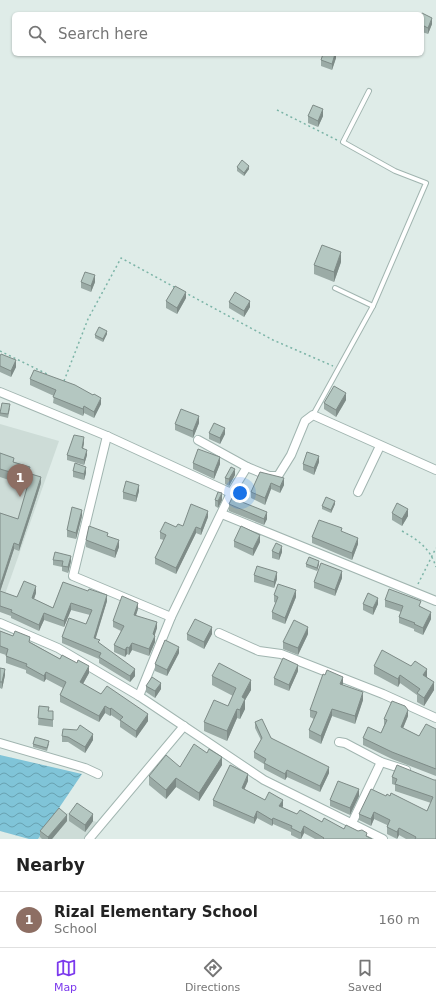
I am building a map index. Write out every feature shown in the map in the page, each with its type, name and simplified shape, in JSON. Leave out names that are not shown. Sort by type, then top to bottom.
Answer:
[{"type":"street","points":[[0,392],[107,436],[231,493]]},
{"type":"street","points":[[198,440],[246,467],[269,476],[278,476],[291,455],[305,422],[313,415],[436,470]]},
{"type":"street","points":[[107,436],[73,576],[171,617]]},
{"type":"street","points":[[358,492],[380,446]]},
{"type":"street","points":[[139,696],[171,617],[231,493],[246,467]]},
{"type":"street","points":[[222,514],[436,601]]},
{"type":"street","points":[[0,623],[58,648],[139,696],[264,780],[351,825],[383,839]]},
{"type":"street","points":[[219,633],[259,651],[281,654],[383,694],[436,718]]},
{"type":"street","points":[[89,839],[184,726]]},
{"type":"street","points":[[339,742],[345,743],[381,762],[397,766],[417,774]]},
{"type":"street","points":[[0,743],[85,768],[98,774]]},
{"type":"street","points":[[351,825],[381,762]]},
{"type":"lane","points":[[313,415],[373,306],[426,183],[395,171],[343,142],[369,91]]},
{"type":"lane","points":[[335,288],[373,306]]},
{"type":"path","points":[[277,110],[343,142]]},
{"type":"path","points":[[64,383],[88,319],[120,258],[177,288]]},
{"type":"path","points":[[184,292],[273,340],[339,368]]},
{"type":"path","points":[[0,352],[50,376]]},
{"type":"path","points":[[402,531],[420,541],[432,555],[436,567]]},
{"type":"path","points":[[414,592],[436,548]]},
{"type":"shaded area","points":[[0,424],[59,441],[4,597],[0,595]]},
{"type":"shaded area","points":[[57,810],[100,823],[88,839],[38,839]]},
{"type":"water","points":[[0,755],[82,774],[38,839],[29,839],[0,831]]},
{"type":"building","points":[[424,14],[432,18],[428,28],[424,26]]},
{"type":"building","points":[[322,56],[334,56],[332,64],[321,60]]},
{"type":"building","points":[[313,105],[323,109],[318,121],[308,116]]},
{"type":"building","points":[[242,160],[249,166],[244,173],[237,167]]},
{"type":"building","points":[[322,245],[341,252],[334,272],[314,265]]},
{"type":"building","points":[[85,272],[95,275],[91,286],[81,282]]},
{"type":"building","points":[[175,286],[186,292],[177,308],[166,301]]},
{"type":"building","points":[[235,292],[250,301],[244,311],[229,302]]},
{"type":"building","points":[[99,327],[107,331],[103,339],[95,335]]},
{"type":"building","points":[[1,354],[16,360],[11,371],[0,366]]},
{"type":"building","points":[[34,370],[75,385],[101,398],[94,412],[84,406],[83,409],[53,397],[56,390],[30,379]]},
{"type":"building","points":[[334,386],[346,393],[336,410],[324,403]]},
{"type":"building","points":[[2,403],[10,404],[8,414],[0,413]]},
{"type":"building","points":[[181,409],[199,416],[193,431],[175,424]]},
{"type":"building","points":[[214,423],[225,428],[220,438],[209,433]]},
{"type":"building","points":[[74,435],[84,437],[82,448],[87,450],[84,460],[67,455]]},
{"type":"building","points":[[198,449],[220,457],[214,472],[193,463]]},
{"type":"building","points":[[307,452],[319,456],[314,468],[303,464]]},
{"type":"building","points":[[0,453],[14,458],[13,462],[30,467],[27,477],[0,469]]},
{"type":"building","points":[[75,463],[86,467],[84,474],[73,471]]},
{"type":"building","points":[[231,467],[235,469],[229,479],[225,478]]},
{"type":"building","points":[[260,472],[284,478],[280,487],[271,483],[265,498],[251,492]]},
{"type":"building","points":[[31,474],[41,477],[19,545],[14,543],[0,586],[0,513],[18,519]]},
{"type":"building","points":[[126,481],[139,485],[136,496],[123,492]]},
{"type":"building","points":[[218,492],[222,493],[218,501],[215,500]]},
{"type":"building","points":[[326,497],[335,501],[331,510],[322,506]]},
{"type":"building","points":[[232,498],[267,512],[264,519],[229,504]]},
{"type":"building","points":[[397,503],[408,509],[402,519],[392,513]]},
{"type":"building","points":[[191,504],[208,511],[201,529],[196,527],[176,568],[155,558],[166,535],[160,532],[165,522],[176,527],[178,524],[183,526]]},
{"type":"building","points":[[72,507],[82,510],[76,533],[67,530]]},
{"type":"building","points":[[319,520],[342,528],[341,531],[358,538],[352,553],[312,537]]},
{"type":"building","points":[[89,526],[108,533],[107,536],[119,540],[115,551],[86,540]]},
{"type":"building","points":[[241,526],[260,535],[253,549],[234,541]]},
{"type":"building","points":[[276,543],[282,546],[279,554],[272,551]]},
{"type":"building","points":[[55,552],[71,556],[68,567],[62,566],[63,561],[53,560]]},
{"type":"building","points":[[309,557],[319,561],[317,568],[306,564]]},
{"type":"building","points":[[321,563],[342,571],[335,590],[314,582]]},
{"type":"building","points":[[257,566],[277,572],[274,582],[254,575]]},
{"type":"building","points":[[24,581],[36,586],[32,598],[53,608],[63,582],[88,591],[89,589],[107,595],[94,638],[100,640],[98,642],[135,669],[130,676],[99,657],[101,653],[62,637],[69,618],[86,624],[92,610],[71,603],[64,621],[44,613],[39,625],[11,612],[12,610],[0,606],[0,591],[17,597]]},
{"type":"building","points":[[278,584],[296,590],[285,618],[272,612],[278,597],[274,595]]},
{"type":"building","points":[[389,589],[421,601],[419,606],[431,612],[423,628],[414,624],[415,623],[399,617],[403,606],[385,600]]},
{"type":"building","points":[[368,593],[378,598],[373,608],[363,604]]},
{"type":"building","points":[[122,596],[138,603],[134,615],[157,622],[153,634],[155,636],[149,649],[132,643],[129,648],[127,647],[125,650],[114,645],[124,626],[113,621]]},
{"type":"building","points":[[195,619],[212,627],[204,642],[187,634]]},
{"type":"building","points":[[294,620],[308,627],[298,648],[283,642]]},
{"type":"building","points":[[0,631],[13,636],[15,631],[30,637],[29,642],[60,659],[62,655],[77,663],[78,660],[89,666],[80,682],[101,694],[107,686],[148,714],[136,731],[120,720],[123,717],[111,708],[110,709],[105,706],[99,716],[60,695],[66,682],[46,672],[44,676],[26,666],[27,664],[6,656],[8,649],[0,646]]},
{"type":"building","points":[[165,640],[179,647],[167,670],[155,664]]},
{"type":"building","points":[[382,650],[411,666],[415,661],[427,669],[423,675],[434,682],[424,698],[417,693],[420,689],[400,675],[398,679],[374,666]]},
{"type":"building","points":[[283,658],[298,665],[289,685],[274,678]]},
{"type":"building","points":[[219,663],[251,680],[242,697],[245,699],[240,710],[237,709],[227,731],[204,722],[214,700],[228,706],[236,688],[212,676]]},
{"type":"building","points":[[0,668],[5,669],[2,682],[0,682]]},
{"type":"building","points":[[327,670],[343,677],[340,684],[363,692],[355,716],[332,709],[321,736],[309,730],[317,712],[310,710],[323,674],[325,675]]},
{"type":"building","points":[[152,677],[161,683],[155,691],[146,686]]},
{"type":"building","points":[[392,701],[405,706],[408,710],[401,727],[419,736],[426,724],[436,729],[436,769],[392,752],[363,738],[368,727],[381,733],[387,720],[384,719]]},
{"type":"building","points":[[39,706],[49,707],[48,711],[53,711],[53,720],[38,718]]},
{"type":"building","points":[[262,719],[271,738],[329,767],[320,786],[287,770],[285,774],[264,763],[266,759],[254,752],[262,738],[255,722]]},
{"type":"building","points":[[80,725],[93,734],[85,747],[68,737],[62,736],[63,729],[77,730]]},
{"type":"building","points":[[35,737],[49,741],[47,748],[33,744]]},
{"type":"building","points":[[194,744],[207,753],[209,749],[222,757],[199,793],[176,778],[166,790],[149,776],[166,755],[180,767]]},
{"type":"building","points":[[230,765],[248,774],[242,788],[265,800],[269,792],[283,800],[279,806],[297,814],[300,810],[322,822],[324,818],[344,829],[346,825],[358,831],[362,830],[367,833],[366,836],[372,839],[323,839],[324,838],[304,826],[301,833],[291,828],[292,826],[273,818],[272,820],[257,811],[254,818],[213,800]]},
{"type":"building","points":[[397,765],[436,780],[436,839],[415,839],[416,837],[399,828],[397,832],[387,827],[390,820],[374,812],[371,819],[359,814],[371,789],[386,796],[387,794],[390,796],[391,793],[427,811],[433,797],[395,784],[397,779],[392,777]]},
{"type":"building","points":[[338,781],[359,789],[350,808],[330,800]]},
{"type":"building","points":[[77,803],[93,814],[85,825],[69,814]]},
{"type":"building","points":[[59,808],[67,815],[48,837],[40,831]]},
{"type":"place","name":"Rizal Elementary School","points":[[20,497]]}]
